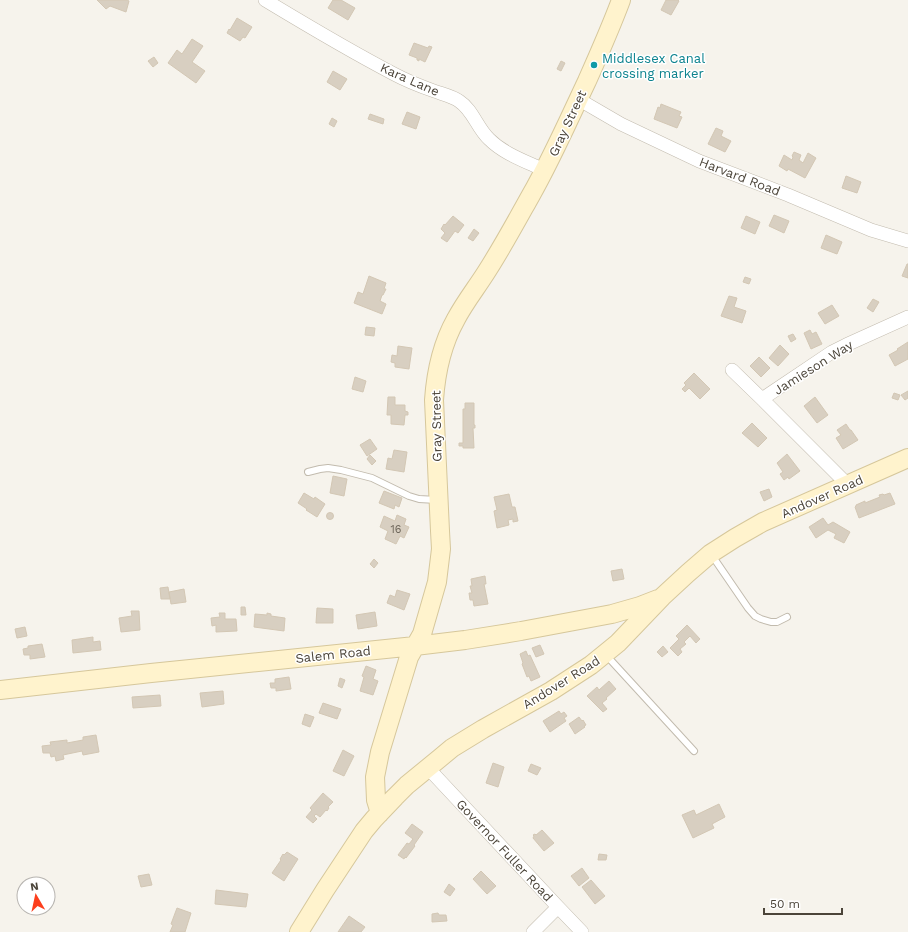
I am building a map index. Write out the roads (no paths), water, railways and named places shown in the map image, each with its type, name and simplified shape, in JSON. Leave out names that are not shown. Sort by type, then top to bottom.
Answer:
[{"type":"main road","name":"Gray Street","points":[[380,813],[376,800],[375,777],[379,758],[409,657],[422,634],[437,582],[441,549],[434,400],[435,381],[444,347],[457,318],[522,211],[562,136],[621,0]]},
{"type":"main road","name":"Andover Road","points":[[299,932],[364,831],[407,785],[452,748],[494,722],[551,691],[606,654],[688,573],[710,554],[739,535],[758,524],[908,458]]},
{"type":"main road","name":"Salem Road","points":[[0,690],[415,646],[521,632],[612,614],[662,597]]},
{"type":"main road","points":[[612,614],[630,631]]},
{"type":"street","name":"Kara Lane","points":[[265,0],[394,74],[417,85],[459,101],[470,112],[488,139],[505,152],[544,170]]},
{"type":"street","name":"Harvard Road","points":[[578,99],[621,124],[699,161],[788,194],[871,230],[908,241]]},
{"type":"street","name":"Jamieson Way","points":[[762,399],[832,352],[908,317]]},
{"type":"street","points":[[732,370],[848,485]]},
{"type":"street","name":"Governor Fuller Road","points":[[428,768],[582,932]]},
{"type":"street","points":[[533,932],[558,907]]},
{"type":"lane","points":[[308,472],[328,468],[341,470],[372,478],[418,499],[439,500]]},
{"type":"lane","points":[[710,554],[755,616],[771,622],[777,622],[787,617]]},
{"type":"lane","points":[[606,654],[694,751]]},
{"type":"place","name":"Middlesex Canal crossing marker","points":[[594,65]]}]
